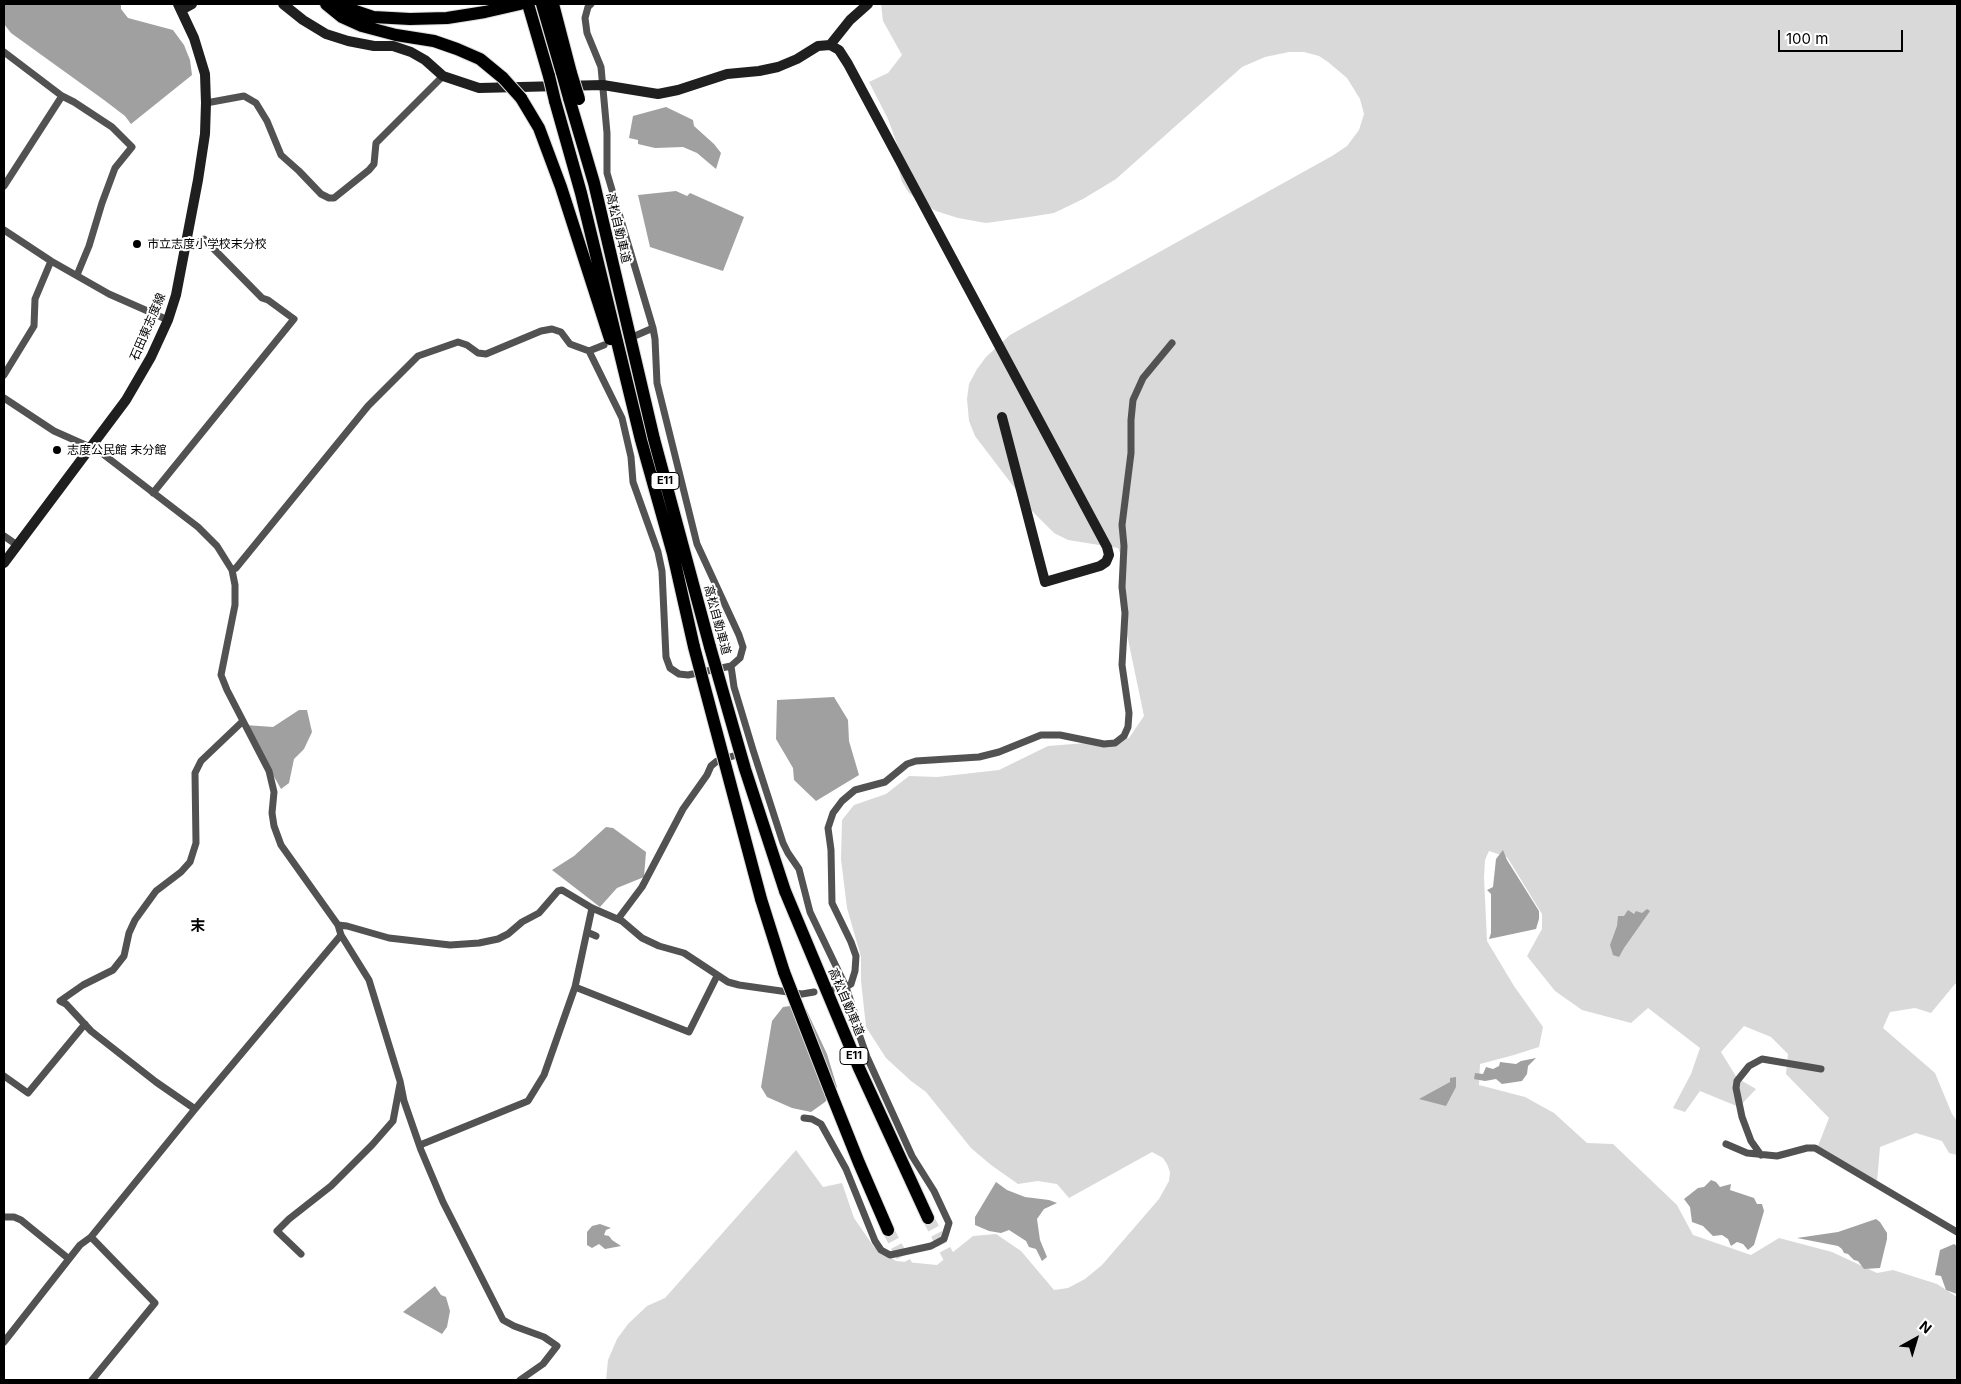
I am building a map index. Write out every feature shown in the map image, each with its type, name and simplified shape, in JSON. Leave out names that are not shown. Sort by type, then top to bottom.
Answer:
[{"type":"highway","points":[[326,4],[342,17],[362,26],[434,42],[473,56],[480,59],[503,78],[520,98],[539,128],[561,187],[588,277],[612,315]]},
{"type":"highway","points":[[335,4],[373,17],[410,19],[447,18],[538,5],[561,74]]},
{"type":"highway","points":[[358,4],[398,11],[466,8],[485,4]]},
{"type":"highway","name":"高松自動車道","points":[[538,5],[561,74],[574,99],[614,273],[612,315]]},
{"type":"highway","name":"高松自動車道","points":[[561,74],[555,100],[601,274],[612,315],[654,439],[745,769],[785,891],[859,1068],[928,1218]]},
{"type":"highway","name":"E11","points":[[612,315],[641,440],[673,554],[694,647],[761,900],[784,972],[858,1163],[888,1230]]},
{"type":"street","points":[[180,7],[192,4]]},
{"type":"street","points":[[286,4],[303,20],[326,34],[348,41],[374,46],[393,46],[411,52],[425,60],[443,76],[479,88],[603,85],[658,94],[678,90],[727,74],[759,72],[778,67],[797,59],[818,46],[830,45],[839,50],[1107,546],[1109,555],[1106,562],[1100,566],[1045,582],[1002,417]]},
{"type":"street","points":[[589,351],[622,418],[636,490],[658,552],[662,571],[666,657],[670,668],[679,674],[688,675],[731,666],[740,658],[743,646],[740,635],[697,544],[657,383],[653,328],[607,173],[607,133],[601,67],[588,33],[585,18],[588,7],[591,4]]},
{"type":"street","points":[[830,45],[850,20],[868,4]]},
{"type":"street","name":"石田東志度線","points":[[4,563],[126,400],[151,357],[168,320],[176,295],[205,134],[206,103],[205,74],[194,38],[180,7]]},
{"type":"street","points":[[4,52],[62,96],[112,127],[132,147],[115,168],[89,246],[77,275]]},
{"type":"street","points":[[206,103],[244,96],[256,103],[267,121],[281,155],[321,194],[334,198],[369,170],[374,164],[376,143],[443,76]]},
{"type":"street","points":[[4,186],[62,96]]},
{"type":"street","points":[[4,230],[51,261],[109,294],[168,320]]},
{"type":"street","points":[[153,493],[294,320],[268,300],[262,298],[204,239],[194,245],[186,246]]},
{"type":"street","points":[[4,375],[34,326],[35,298],[51,261]]},
{"type":"street","points":[[637,335],[653,328]]},
{"type":"street","points":[[232,570],[236,568],[368,406],[418,356],[458,342],[467,345],[478,353],[486,354],[541,331],[552,329],[562,332],[570,344],[589,351],[604,345]]},
{"type":"street","points":[[835,989],[851,984],[855,971],[856,956],[832,903],[831,850],[828,828],[833,813],[842,801],[855,790],[885,782],[907,764],[916,761],[979,756],[999,752],[1041,735],[1060,735],[1104,744],[1115,743],[1124,736],[1128,727],[1129,713],[1122,665],[1125,613],[1122,587],[1124,546],[1122,524],[1131,453],[1131,420],[1134,400],[1143,378],[1172,343]]},
{"type":"street","points":[[4,398],[54,431],[99,451],[198,527],[217,546],[232,570],[235,585],[235,605],[221,675],[226,690],[272,778],[274,792],[272,812],[274,826],[281,845],[338,925],[341,935],[369,980],[404,1101],[420,1145],[443,1202],[503,1320],[544,1337],[557,1346],[543,1364],[520,1380]]},
{"type":"street","points":[[4,536],[17,545]]},
{"type":"street","points":[[731,666],[734,687],[783,843],[800,869],[810,912],[846,987],[856,1017],[860,1037],[868,1057],[912,1156],[934,1191],[949,1223],[944,1239],[931,1246],[890,1255],[881,1250],[875,1241],[846,1169],[821,1124],[812,1119],[804,1118]]},
{"type":"street","points":[[195,1109],[156,1082],[91,1030],[60,1001],[84,985],[113,970],[124,956],[129,933],[135,920],[156,892],[190,862],[196,843],[195,774],[201,761],[243,721]]},
{"type":"street","points":[[618,919],[642,887],[683,810],[711,766],[717,761],[753,750]]},
{"type":"street","points":[[338,925],[389,938],[450,945],[473,944],[498,939],[508,934],[522,922],[539,912],[558,891],[562,890],[592,908],[618,919],[642,938],[659,946],[684,953],[728,982],[802,994],[814,992]]},
{"type":"street","points":[[420,1145],[528,1101],[544,1075],[575,987],[592,908]]},
{"type":"street","points":[[587,932],[596,936]]},
{"type":"street","points":[[4,1342],[69,1259],[91,1237],[195,1109],[341,935]]},
{"type":"street","points":[[575,987],[689,1032],[717,976]]},
{"type":"street","points":[[4,1076],[28,1093],[85,1024]]},
{"type":"street","points":[[1761,1154],[1751,1140],[1742,1117],[1736,1088],[1737,1081],[1749,1066],[1762,1059],[1821,1069]]},
{"type":"street","points":[[301,1254],[277,1231],[288,1219],[331,1186],[372,1145],[393,1120],[400,1082]]},
{"type":"street","points":[[1726,1144],[1747,1153],[1777,1156],[1807,1148],[1815,1148],[1957,1232]]},
{"type":"street","points":[[4,1217],[21,1220],[69,1259]]},
{"type":"street","points":[[91,1237],[155,1303],[92,1380]]},
{"type":"shaded area","points":[[4,4],[121,4],[121,9],[128,18],[173,30],[184,45],[190,60],[192,75],[131,124],[125,116],[104,100],[11,33],[4,24]]},
{"type":"shaded area","points":[[881,4],[1957,4],[1957,983],[1931,1013],[1915,1008],[1890,1012],[1883,1028],[1935,1073],[1952,1114],[1957,1121],[1957,1155],[1949,1153],[1942,1141],[1916,1133],[1880,1147],[1877,1182],[1816,1151],[1829,1118],[1786,1074],[1788,1054],[1771,1037],[1744,1026],[1721,1052],[1737,1078],[1756,1089],[1739,1107],[1700,1091],[1685,1112],[1673,1108],[1691,1074],[1700,1048],[1648,1008],[1631,1023],[1582,1010],[1555,991],[1527,956],[1542,929],[1542,914],[1507,857],[1489,851],[1485,860],[1484,877],[1487,941],[1514,986],[1543,1027],[1539,1047],[1480,1064],[1479,1085],[1525,1097],[1554,1113],[1587,1143],[1613,1144],[1677,1205],[1693,1235],[1751,1255],[1779,1238],[1832,1252],[1877,1273],[1893,1270],[1937,1284],[1957,1297],[1957,1380],[606,1380],[608,1360],[617,1339],[628,1324],[647,1306],[665,1298],[796,1150],[823,1187],[842,1183],[854,1218],[874,1247],[896,1261],[937,1265],[973,1236],[996,1234],[1021,1251],[1054,1290],[1068,1288],[1085,1279],[1102,1265],[1159,1199],[1169,1181],[1170,1172],[1167,1164],[1163,1158],[1152,1152],[1069,1198],[1057,1184],[1038,1181],[1018,1184],[971,1148],[926,1092],[886,1058],[866,1027],[861,981],[861,957],[847,908],[841,859],[842,820],[854,805],[886,794],[909,776],[937,777],[999,770],[1048,746],[1129,738],[1144,716],[1125,625],[1123,559],[1118,548],[1068,540],[1054,533],[1033,512],[975,436],[969,421],[967,399],[969,384],[986,357],[1010,335],[1332,156],[1347,146],[1359,130],[1364,114],[1360,99],[1347,78],[1319,56],[1304,52],[1289,52],[1265,57],[1242,67],[1116,179],[1083,199],[1054,213],[1029,217],[986,223],[958,218],[936,211],[920,202],[909,193],[902,182],[898,167],[900,152],[888,119],[869,82],[888,73],[902,55],[883,21]]},
{"type":"shaded area","points":[[666,107],[693,120],[694,126],[714,144],[721,153],[716,169],[697,153],[683,147],[655,148],[638,144],[638,140],[629,138],[633,116]]},
{"type":"shaded area","points":[[676,191],[687,196],[690,193],[744,217],[723,271],[650,247],[638,195]]},
{"type":"shaded area","points":[[834,697],[848,720],[849,741],[859,775],[816,801],[794,780],[793,768],[776,739],[777,700]]},
{"type":"shaded area","points":[[299,710],[307,710],[312,732],[304,749],[294,759],[289,783],[281,789],[245,725],[273,727]]},
{"type":"shaded area","points":[[606,827],[613,828],[646,852],[644,877],[617,888],[600,907],[552,870],[574,856]]},
{"type":"shaded area","points":[[1503,850],[1507,860],[1539,911],[1539,919],[1536,929],[1489,939],[1491,933],[1491,894],[1487,890],[1493,887],[1496,859]]},
{"type":"shaded area","points":[[1647,909],[1650,911],[1619,957],[1613,955],[1610,945],[1617,926],[1618,916],[1624,916],[1628,910],[1634,914],[1636,911],[1642,913]]},
{"type":"shaded area","points":[[790,1006],[806,1009],[827,1054],[837,1087],[825,1102],[811,1112],[792,1108],[767,1097],[761,1087],[772,1021],[783,1007]]},
{"type":"shaded area","points":[[1536,1058],[1528,1066],[1527,1074],[1522,1081],[1502,1084],[1496,1079],[1485,1081],[1474,1079],[1475,1073],[1483,1074],[1486,1067],[1493,1069],[1499,1066],[1500,1062],[1516,1064]]},
{"type":"shaded area","points":[[1456,1077],[1456,1087],[1446,1106],[1419,1099],[1450,1082],[1450,1078]]},
{"type":"shaded area","points":[[1711,1180],[1720,1187],[1731,1184],[1730,1190],[1754,1198],[1757,1204],[1762,1204],[1764,1211],[1754,1245],[1748,1250],[1743,1244],[1737,1242],[1731,1246],[1728,1239],[1722,1235],[1713,1236],[1703,1226],[1692,1222],[1690,1207],[1684,1199],[1698,1188],[1704,1187]]},
{"type":"shaded area","points":[[996,1182],[1007,1190],[1025,1197],[1057,1203],[1044,1209],[1037,1219],[1040,1240],[1047,1257],[1042,1261],[1036,1249],[1029,1247],[1026,1241],[1009,1230],[1001,1233],[989,1231],[975,1225],[975,1217]]},
{"type":"shaded area","points":[[1876,1219],[1887,1233],[1880,1268],[1864,1269],[1858,1261],[1844,1253],[1838,1246],[1797,1238],[1838,1232]]},
{"type":"shaded area","points":[[600,1224],[611,1228],[606,1230],[604,1235],[609,1236],[621,1246],[605,1249],[599,1244],[592,1248],[587,1245],[587,1232],[592,1226]]},
{"type":"shaded area","points":[[1954,1244],[1957,1246],[1957,1294],[1946,1290],[1941,1276],[1935,1275],[1940,1250]]},
{"type":"shaded area","points":[[435,1286],[441,1295],[446,1297],[450,1311],[447,1327],[442,1334],[403,1312]]},
{"type":"tunnel","points":[[928,1218],[1014,1380]]},
{"type":"tunnel","points":[[888,1230],[967,1380]]},
{"type":"place","name":"市立志度小学校末分校","points":[[137,244]]},
{"type":"place","name":"志度公民館 末分館","points":[[57,450]]},
{"type":"district","name":"末","points":[[198,926]]}]
